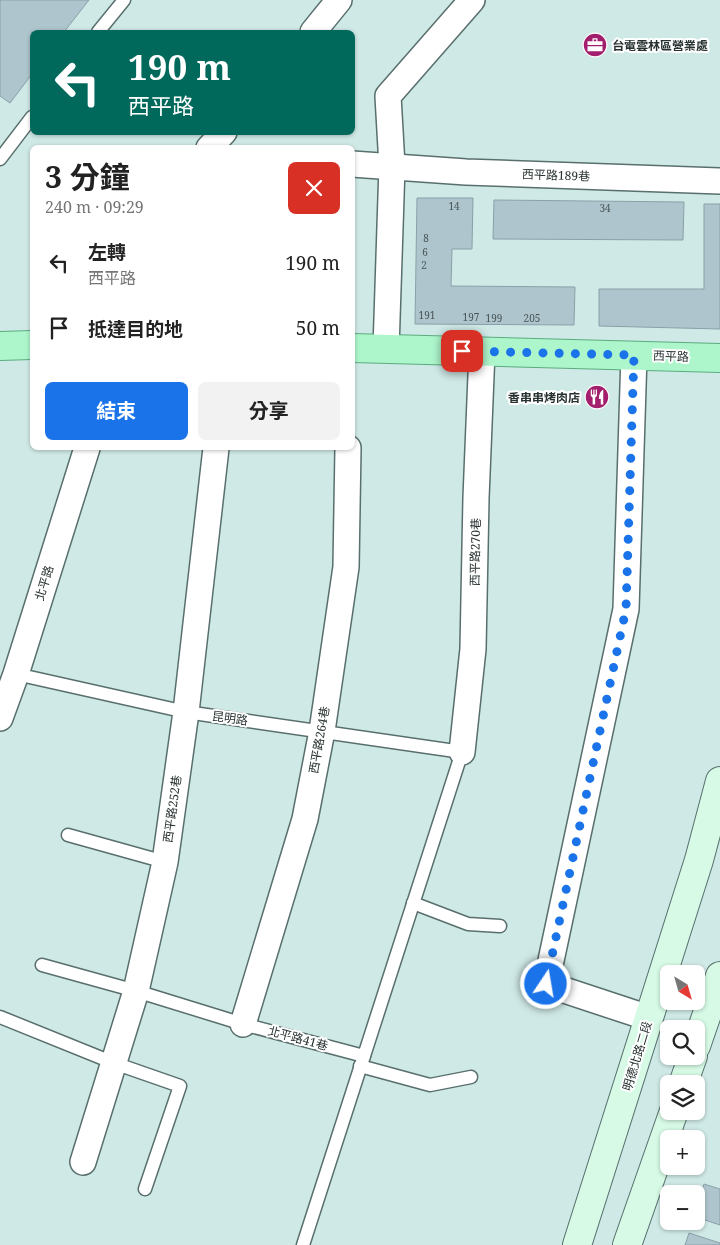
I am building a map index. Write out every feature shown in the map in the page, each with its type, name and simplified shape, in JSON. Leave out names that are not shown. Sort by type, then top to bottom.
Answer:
[{"type":"main road","points":[[0,346],[30,345]]},
{"type":"main road","name":"西平路","points":[[355,348],[720,358]]},
{"type":"main road","name":"明德北路二段","points":[[577,1245],[698,860],[720,781]]},
{"type":"main road","points":[[705,1028],[715,1009],[720,976]]},
{"type":"main road","points":[[627,1245],[671,1120]]},
{"type":"street","points":[[314,30],[339,0]]},
{"type":"street","points":[[386,349],[392,166],[388,96],[472,0]]},
{"type":"street","points":[[212,145],[221,135]]},
{"type":"street","name":"西平路189巷","points":[[355,164],[466,172],[720,181]]},
{"type":"street","name":"西平路270巷","points":[[462,752],[473,649],[476,498],[482,351]]},
{"type":"street","points":[[634,355],[626,609],[546,984],[649,1018]]},
{"type":"street","name":"北平路","points":[[0,718],[8,673],[86,450]]},
{"type":"street","name":"西平路252巷","points":[[83,1162],[136,991],[165,862],[186,712],[216,450]]},
{"type":"street","name":"西平路264巷","points":[[243,1024],[305,819],[322,732],[346,567],[348,450]]},
{"type":"lane","points":[[100,30],[124,0]]},
{"type":"lane","points":[[0,159],[30,120]]},
{"type":"lane","name":"昆明路","points":[[8,673],[186,712],[462,752]]},
{"type":"lane","points":[[304,1244],[462,752]]},
{"type":"lane","points":[[68,835],[165,862]]},
{"type":"lane","points":[[414,902],[468,924],[500,926]]},
{"type":"lane","name":"北平路41巷","points":[[42,965],[136,991],[243,1024],[362,1061],[430,1085],[471,1076]]},
{"type":"lane","points":[[0,1017],[114,1063],[180,1086],[145,1189]]},
{"type":"building","points":[[0,0],[89,0],[66,30],[30,30],[30,77],[10,103],[0,96]]},
{"type":"building","points":[[417,198],[473,198],[472,249],[452,249],[451,286],[575,287],[574,325],[415,324]]},
{"type":"building","points":[[494,200],[684,202],[683,240],[493,239]]},
{"type":"building","points":[[704,204],[720,204],[720,329],[599,326],[599,289],[704,289]]},
{"type":"building","points":[[704,1185],[720,1189],[720,1225],[705,1220]]},
{"type":"building","points":[[689,1233],[720,1243],[720,1245],[685,1245]]},
{"type":"place","name":"台電雲林區營業處","points":[[595,45]]},
{"type":"place","name":"香串串烤肉店","points":[[597,397]]},
{"type":"route","points":[[462,351],[634,355],[626,609],[546,984]]}]
